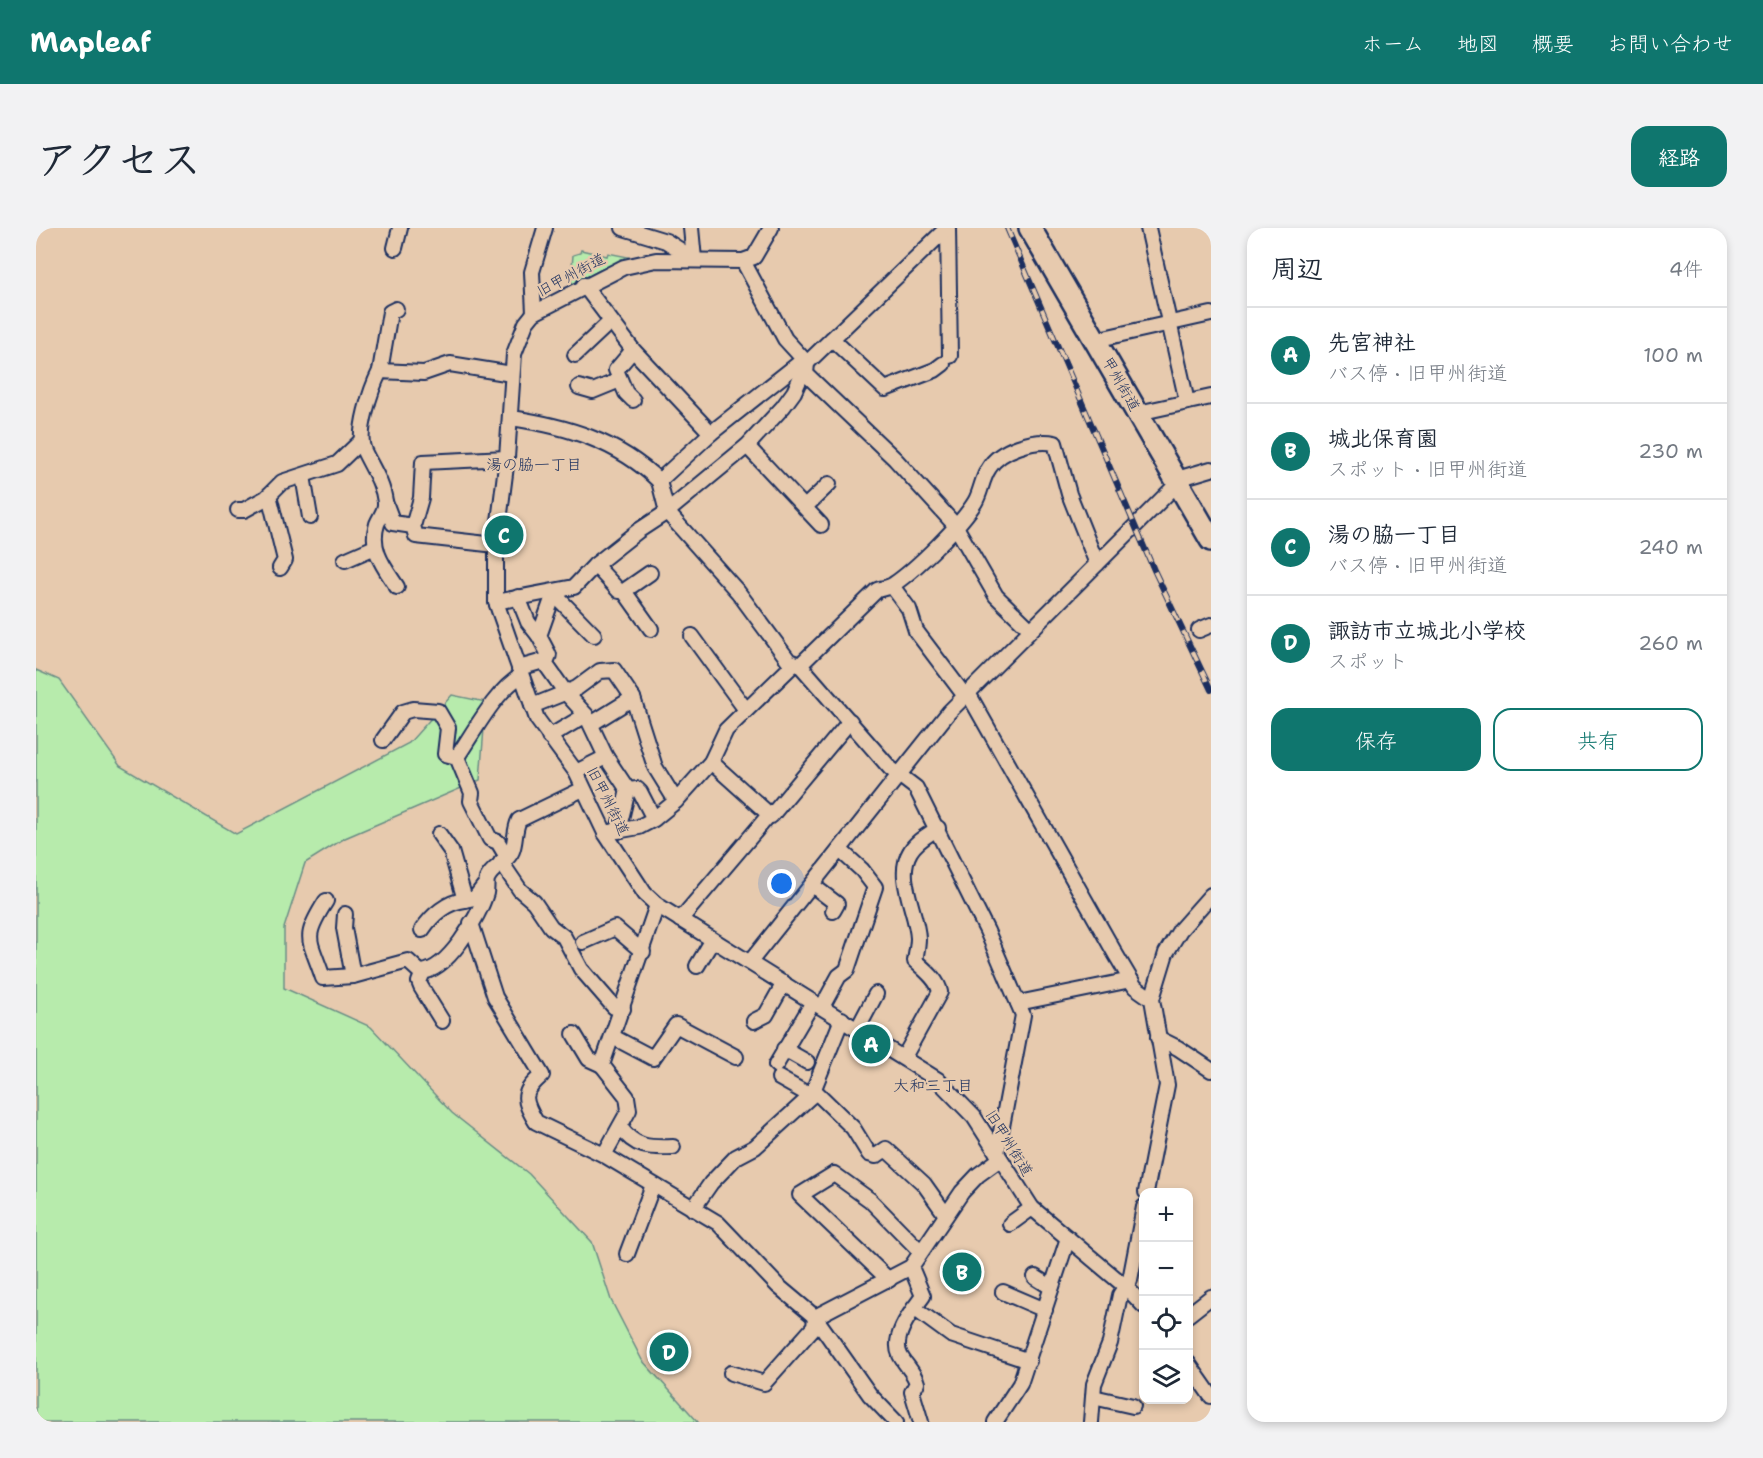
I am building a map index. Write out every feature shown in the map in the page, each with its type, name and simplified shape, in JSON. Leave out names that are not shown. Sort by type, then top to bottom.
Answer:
[{"type":"highway","name":"甲州街道","points":[[1030,228],[1211,540]]},
{"type":"street","points":[[395,248],[400,228]]},
{"type":"street","points":[[534,313],[532,272],[545,228]]},
{"type":"street","points":[[623,228],[666,241],[694,259]]},
{"type":"street","points":[[691,228],[694,259]]},
{"type":"street","points":[[771,228],[754,257],[743,261],[785,339],[807,363],[806,374],[895,459],[955,525],[996,596],[1030,629]]},
{"type":"street","points":[[539,636],[551,602],[559,594],[574,587],[595,565],[638,531],[667,512],[747,446],[794,392],[807,363],[948,228]]},
{"type":"street","points":[[832,339],[885,389],[935,370],[946,360],[948,228]]},
{"type":"street","points":[[1148,228],[1187,402]]},
{"type":"street","name":"旧甲州街道","points":[[743,261],[657,260],[624,267],[584,285],[534,313],[518,339],[512,374],[511,418],[496,545],[496,602],[532,706],[549,737],[576,772],[583,789],[611,832],[645,894],[657,905],[712,941],[750,962],[938,1080],[958,1097],[974,1117],[1032,1208],[1126,1287],[1139,1302]]},
{"type":"street","points":[[584,285],[633,350],[711,433]]},
{"type":"street","points":[[396,309],[390,312],[380,371],[368,396],[361,441],[380,482],[393,523],[411,526]]},
{"type":"street","points":[[1095,340],[1211,314]]},
{"type":"street","points":[[575,355],[610,322]]},
{"type":"street","points":[[633,350],[616,367],[620,380],[633,400]]},
{"type":"street","points":[[659,481],[711,433],[798,364],[807,363]]},
{"type":"street","points":[[380,371],[424,373],[450,364],[512,374]]},
{"type":"street","points":[[579,387],[593,391],[620,380]]},
{"type":"street","points":[[1138,413],[1211,397]]},
{"type":"street","points":[[511,418],[552,424],[612,445],[644,466],[659,481],[667,512],[738,592],[782,653],[797,665],[900,776],[916,788],[938,828],[1018,1004],[1024,1022],[998,1156],[978,1175],[946,1215],[911,1267],[815,1317]]},
{"type":"street","points":[[238,510],[244,510],[269,495],[282,482],[337,464],[361,441]]},
{"type":"street","points":[[611,832],[639,827],[654,819],[676,801],[711,762],[726,730],[746,710],[877,590],[892,586],[935,548],[976,501],[988,468],[994,461],[1023,446],[1045,441],[1055,443],[1070,494],[1097,564]]},
{"type":"street","points":[[747,446],[821,525]]},
{"type":"street","points":[[410,547],[411,526],[421,498],[423,462],[507,458]]},
{"type":"street","points":[[750,962],[967,694],[1030,629],[1178,485],[1191,474],[1211,469]]},
{"type":"street","points":[[303,476],[310,517]]},
{"type":"street","points":[[805,507],[829,484]]},
{"type":"street","points":[[269,495],[285,560],[280,568]]},
{"type":"street","points":[[385,502],[385,509],[376,525],[375,547],[378,559],[397,587]]},
{"type":"street","points":[[411,526],[416,536],[496,545]]},
{"type":"street","points":[[345,560],[375,547]]},
{"type":"street","points":[[595,565],[619,591],[624,591],[650,573]]},
{"type":"street","points":[[892,586],[909,609],[916,631],[967,694],[1070,870],[1135,987],[1152,999]]},
{"type":"street","points":[[624,591],[651,629]]},
{"type":"street","points":[[496,602],[518,597],[559,594]]},
{"type":"street","points":[[559,594],[594,635]]},
{"type":"street","points":[[457,757],[500,694],[520,672],[544,662],[549,656],[539,636],[528,622],[518,597]]},
{"type":"street","points":[[692,636],[746,710]]},
{"type":"street","points":[[544,662],[588,719],[606,757],[628,790]]},
{"type":"street","points":[[532,706],[566,693],[600,671],[614,670],[633,698],[655,767],[676,801]]},
{"type":"street","points":[[549,737],[633,698]]},
{"type":"street","points":[[383,740],[403,712],[413,709],[438,711],[448,728],[445,754],[457,757]]},
{"type":"street","points":[[680,920],[850,721]]},
{"type":"street","points":[[457,757],[472,793],[471,801],[490,839],[498,842],[515,883],[534,902],[547,926],[564,937],[581,969],[614,1007],[623,1009]]},
{"type":"street","points":[[576,772],[606,757]]},
{"type":"street","points":[[711,762],[769,815]]},
{"type":"street","points":[[422,930],[441,909],[452,903],[479,895],[487,879],[512,852],[514,831],[519,820],[583,789]]},
{"type":"street","points":[[628,790],[637,789],[640,792],[654,819]]},
{"type":"street","points":[[611,832],[628,790]]},
{"type":"street","points":[[904,1057],[940,992],[940,988],[915,962],[917,933],[904,869],[909,852],[938,828]]},
{"type":"street","points":[[439,834],[451,851],[465,900]]},
{"type":"street","points":[[840,850],[875,887],[847,970],[839,976],[784,1049],[778,1072],[813,1094],[853,1128],[869,1154],[876,1156],[886,1149],[924,1184],[946,1215]]},
{"type":"street","points":[[442,1021],[419,982],[423,972],[442,964],[471,923],[485,894],[487,879]]},
{"type":"street","points":[[812,885],[837,904],[833,911]]},
{"type":"street","points":[[1147,1188],[1167,1085],[1152,999],[1166,953],[1180,930],[1211,896]]},
{"type":"street","points":[[326,901],[311,925],[311,949],[323,978],[353,976],[408,961],[423,972]]},
{"type":"street","points":[[602,1065],[643,952],[657,905]]},
{"type":"street","points":[[345,914],[344,928],[353,976]]},
{"type":"street","points":[[471,923],[495,997],[542,1075],[527,1089],[531,1114],[536,1122],[604,1155],[718,1223],[778,1286],[815,1317],[870,1395],[896,1422]]},
{"type":"street","points":[[583,942],[615,928],[643,952]]},
{"type":"street","points":[[697,966],[712,941]]},
{"type":"street","points":[[1018,1004],[1131,980]]},
{"type":"street","points":[[754,1021],[766,1015],[783,983]]},
{"type":"street","points":[[857,1030],[876,994]]},
{"type":"street","points":[[693,1209],[711,1183],[736,1157],[754,1147],[813,1094],[842,1019]]},
{"type":"street","points":[[613,1037],[659,1061],[676,1025],[736,1057]]},
{"type":"street","points":[[574,1034],[589,1059],[602,1065],[627,1097],[629,1110],[604,1155]]},
{"type":"street","points":[[1158,1038],[1211,1070]]},
{"type":"street","points":[[699,1053],[707,1040]]},
{"type":"street","points":[[784,1049],[807,1062]]},
{"type":"street","points":[[620,1127],[631,1141],[646,1148],[673,1147]]},
{"type":"street","points":[[889,1280],[800,1195],[834,1174],[870,1200],[920,1251]]},
{"type":"street","points":[[627,1254],[653,1185]]},
{"type":"street","points":[[1010,1224],[1032,1208]]},
{"type":"street","points":[[1091,1422],[1096,1375],[1110,1343],[1120,1295],[1130,1280],[1139,1229]]},
{"type":"street","points":[[995,1422],[1016,1391],[1029,1361],[1068,1238]]},
{"type":"street","points":[[911,1267],[923,1296],[900,1334],[897,1345],[899,1354],[917,1383],[912,1392],[921,1422]]},
{"type":"street","points":[[1035,1277],[1051,1287]]},
{"type":"street","points":[[1003,1292],[1045,1310]]},
{"type":"street","points":[[1193,1312],[1211,1297]]},
{"type":"street","points":[[914,1308],[951,1335],[1029,1361]]},
{"type":"street","points":[[731,1373],[764,1383],[814,1327],[815,1317]]},
{"type":"street","points":[[1193,1370],[1211,1396]]},
{"type":"street","points":[[1093,1397],[1133,1406]]},
{"type":"green space","points":[[581,250],[607,256],[608,253],[628,257],[626,262],[600,270],[574,285],[571,281],[573,255],[580,253]]},
{"type":"green space","points":[[36,670],[59,680],[120,766],[236,834],[409,743],[452,695],[486,702],[480,780],[345,838],[305,863],[284,928],[284,988],[371,1027],[452,1113],[529,1174],[592,1242],[611,1300],[642,1360],[698,1422],[36,1422]]},
{"type":"railway","points":[[1007,228],[1154,570],[1211,690]]},
{"type":"place","name":"湯の脇一丁目","points":[[504,535]]},
{"type":"place","name":"先宮神社","points":[[871,1044]]},
{"type":"place","name":"城北保育園","points":[[962,1272]]},
{"type":"place","name":"諏訪市立城北小学校","points":[[669,1352]]},
{"type":"district","name":"湯の脇一丁目","points":[[534,464]]},
{"type":"district","name":"大和三丁目","points":[[933,1085]]}]
